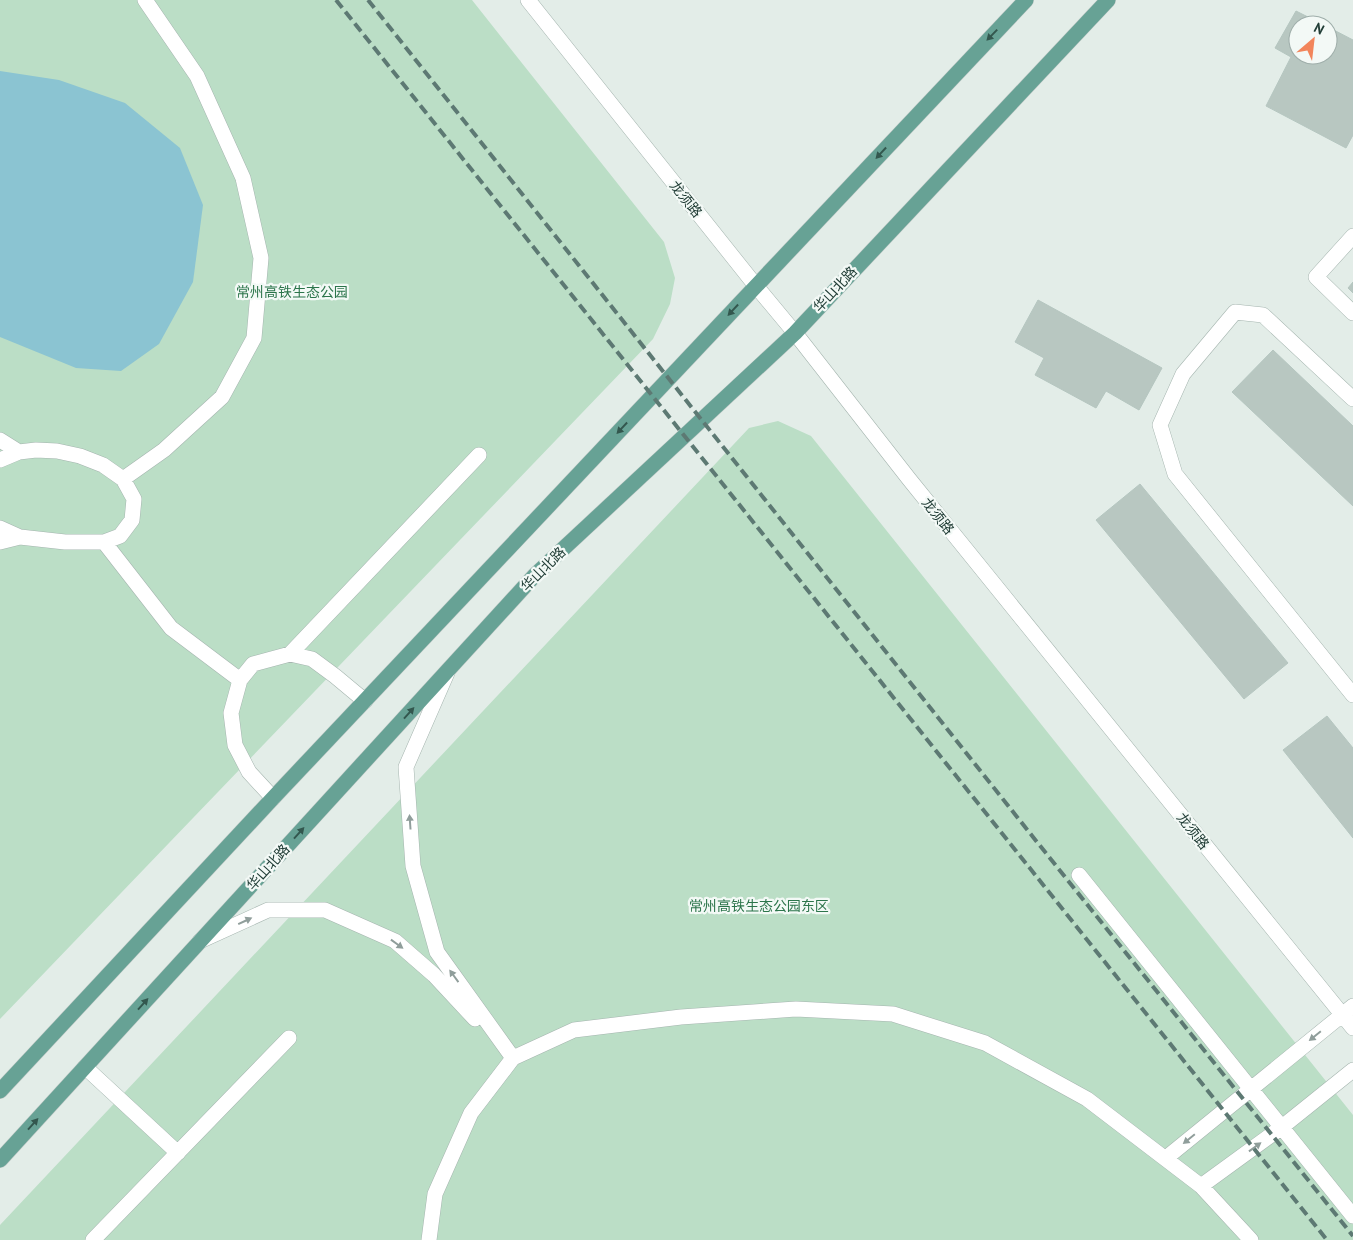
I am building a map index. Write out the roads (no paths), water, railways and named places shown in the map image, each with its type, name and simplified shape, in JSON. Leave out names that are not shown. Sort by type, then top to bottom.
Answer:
[{"type":"main road","points":[[0,1091],[273,798],[1026,0]]},
{"type":"main road","name":"华山北路","points":[[0,1160],[535,575],[795,333],[1108,0]]},
{"type":"street","points":[[123,479],[164,450],[222,397],[254,338],[261,258],[243,178],[197,76],[145,0]]},
{"type":"street","name":"龙须路","points":[[528,0],[795,333],[915,487],[1347,1010],[1353,1028]]},
{"type":"street","points":[[1353,236],[1316,277],[1353,313]]},
{"type":"street","points":[[1353,399],[1263,315],[1235,312],[1184,374],[1160,425],[1175,474],[1353,695]]},
{"type":"street","points":[[0,440],[19,452]]},
{"type":"street","points":[[0,460],[19,452],[36,450],[57,451],[80,456],[102,465],[123,479],[134,499],[132,520],[120,536],[104,542],[65,542],[20,537],[0,528]]},
{"type":"street","points":[[290,654],[479,455]]},
{"type":"street","points":[[0,542],[20,537]]},
{"type":"street","points":[[104,542],[171,628],[240,680]]},
{"type":"street","points":[[273,798],[249,772],[235,745],[231,713],[240,680],[253,664],[290,654],[312,660],[365,701]]},
{"type":"street","points":[[449,669],[406,767],[413,866],[437,952],[513,1058]]},
{"type":"street","points":[[1079,875],[1353,1216]]},
{"type":"street","points":[[200,941],[268,910],[325,910],[394,941],[434,975],[513,1058]]},
{"type":"street","points":[[429,1240],[435,1194],[471,1113],[513,1058],[574,1030],[662,1019],[796,1009],[893,1014],[985,1043],[1087,1099],[1201,1186],[1250,1240]]},
{"type":"street","points":[[1166,1158],[1347,1010]]},
{"type":"street","points":[[93,1240],[290,1038]]},
{"type":"street","points":[[85,1067],[178,1153]]},
{"type":"street","points":[[1201,1186],[1282,1127],[1353,1070]]},
{"type":"water","points":[[0,71],[59,80],[125,103],[180,148],[203,205],[193,282],[159,344],[121,371],[76,368],[0,337]]},
{"type":"railway","points":[[336,0],[1327,1240]]},
{"type":"railway","points":[[368,0],[1033,837],[1353,1236]]},
{"type":"park label","name":"常州高铁生态公园","points":[[292,292]]},
{"type":"park label","name":"常州高铁生态公园东区","points":[[759,906]]}]
